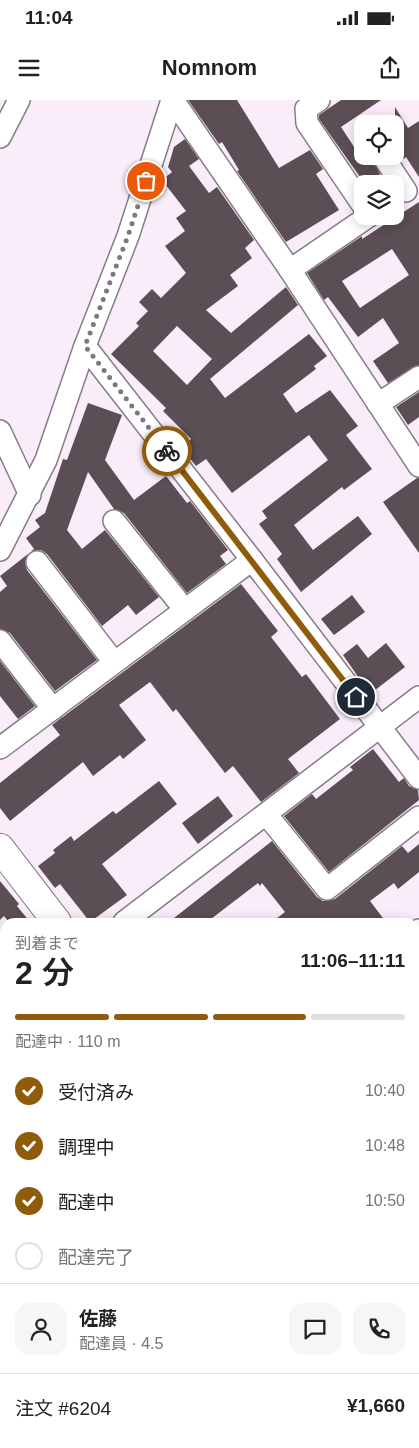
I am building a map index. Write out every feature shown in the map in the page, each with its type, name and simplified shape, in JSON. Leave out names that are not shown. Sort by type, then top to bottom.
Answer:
[{"type":"street","points":[[0,138],[19,100]]},
{"type":"street","points":[[172,100],[290,270],[378,404],[416,454]]},
{"type":"street","points":[[0,550],[46,460],[85,346],[128,236],[172,100]]},
{"type":"street","points":[[319,100],[306,109],[307,123],[354,192]]},
{"type":"street","points":[[389,165],[407,190]]},
{"type":"street","points":[[290,270],[356,225]]},
{"type":"street","points":[[85,346],[419,778]]},
{"type":"street","points":[[378,404],[419,376]]},
{"type":"street","points":[[0,431],[30,494]]},
{"type":"street","points":[[114,521],[185,610]]},
{"type":"street","points":[[0,748],[252,560]]},
{"type":"street","points":[[37,562],[114,662]]},
{"type":"street","points":[[0,641],[53,709]]},
{"type":"street","points":[[129,918],[419,697]]},
{"type":"street","points":[[266,814],[327,889],[419,817]]},
{"type":"street","points":[[0,848],[54,918]]},
{"type":"building","points":[[188,100],[237,100],[279,168],[310,150],[323,169],[316,174],[339,210],[286,242],[237,171],[239,170],[222,142],[219,144]]},
{"type":"building","points":[[341,100],[381,100],[359,115],[354,115],[354,118],[341,127],[354,147],[354,165],[376,165],[380,174],[359,175],[319,119],[319,115]]},
{"type":"building","points":[[395,107],[400,115],[395,115]]},
{"type":"building","points":[[419,121],[419,177],[406,157],[404,159],[404,122],[408,128]]},
{"type":"building","points":[[185,139],[199,159],[189,166],[209,193],[217,187],[254,240],[245,248],[252,258],[230,275],[238,286],[206,310],[231,333],[286,287],[298,305],[210,379],[225,398],[309,334],[327,356],[314,366],[316,369],[283,394],[296,413],[330,390],[358,426],[346,435],[372,469],[344,490],[342,487],[294,525],[313,550],[358,516],[372,534],[301,592],[277,559],[282,554],[259,524],[267,518],[262,511],[328,460],[309,435],[232,493],[206,459],[196,466],[181,447],[191,439],[163,411],[166,408],[111,354],[139,326],[136,323],[148,311],[139,302],[152,289],[161,298],[186,273],[165,246],[185,231],[176,218],[186,211],[162,180],[172,172],[168,167],[174,147]],"holes":[[[177,326],[212,359],[187,385],[153,351]]]},
{"type":"building","points":[[419,202],[419,365],[388,383],[373,361],[399,343],[383,318],[358,337],[328,297],[324,300],[307,273],[362,236],[362,239],[384,225],[404,225],[404,212]],"holes":[[[392,249],[409,275],[360,308],[342,281]]]},
{"type":"building","points":[[419,392],[419,417],[408,425],[396,407]]},
{"type":"building","points":[[88,403],[122,415],[105,460],[134,500],[166,476],[187,503],[190,501],[228,550],[220,556],[226,564],[187,593],[124,513],[114,509],[88,472],[67,530],[82,549],[105,530],[159,597],[136,615],[128,605],[102,626],[47,554],[41,550],[31,551],[34,549],[26,538],[40,527],[35,520],[45,513],[63,459],[67,460]]},
{"type":"building","points":[[419,478],[419,553],[383,502]]},
{"type":"building","points":[[28,554],[25,563],[27,570],[97,660],[55,691],[10,633],[0,629],[0,592],[7,586],[0,576]]},
{"type":"building","points":[[241,584],[278,631],[271,637],[302,677],[306,674],[340,719],[288,759],[299,773],[261,802],[233,766],[225,773],[176,709],[173,712],[150,682],[119,705],[146,740],[123,759],[120,755],[93,776],[83,762],[10,821],[0,808],[0,783],[60,735],[52,725]]},
{"type":"building","points":[[352,595],[365,612],[334,635],[321,619]]},
{"type":"building","points":[[386,643],[405,667],[370,694],[343,655],[357,644],[368,658]]},
{"type":"building","points":[[0,661],[35,706],[18,719],[0,696]]},
{"type":"building","points":[[373,749],[399,782],[404,778],[409,786],[418,790],[419,800],[329,872],[284,816],[312,794],[316,799],[353,770],[350,767]]},
{"type":"building","points":[[159,781],[177,804],[102,864],[127,895],[95,918],[87,918],[60,884],[55,888],[38,866],[55,853],[53,850],[71,836],[74,841],[113,811],[116,814]]},
{"type":"building","points":[[218,796],[233,816],[198,844],[182,823]]},
{"type":"building","points":[[272,841],[317,897],[323,901],[335,899],[402,846],[408,853],[419,844],[419,872],[398,889],[394,883],[370,901],[383,918],[277,918],[285,912],[262,883],[260,886],[258,883],[212,918],[174,918]]},
{"type":"building","points":[[0,881],[19,904],[17,906],[27,918],[6,918],[4,916],[0,918]]},
{"type":"way so far","points":[[146,181],[128,236],[85,346],[167,451]]},
{"type":"route","points":[[167,451],[356,697]]}]
